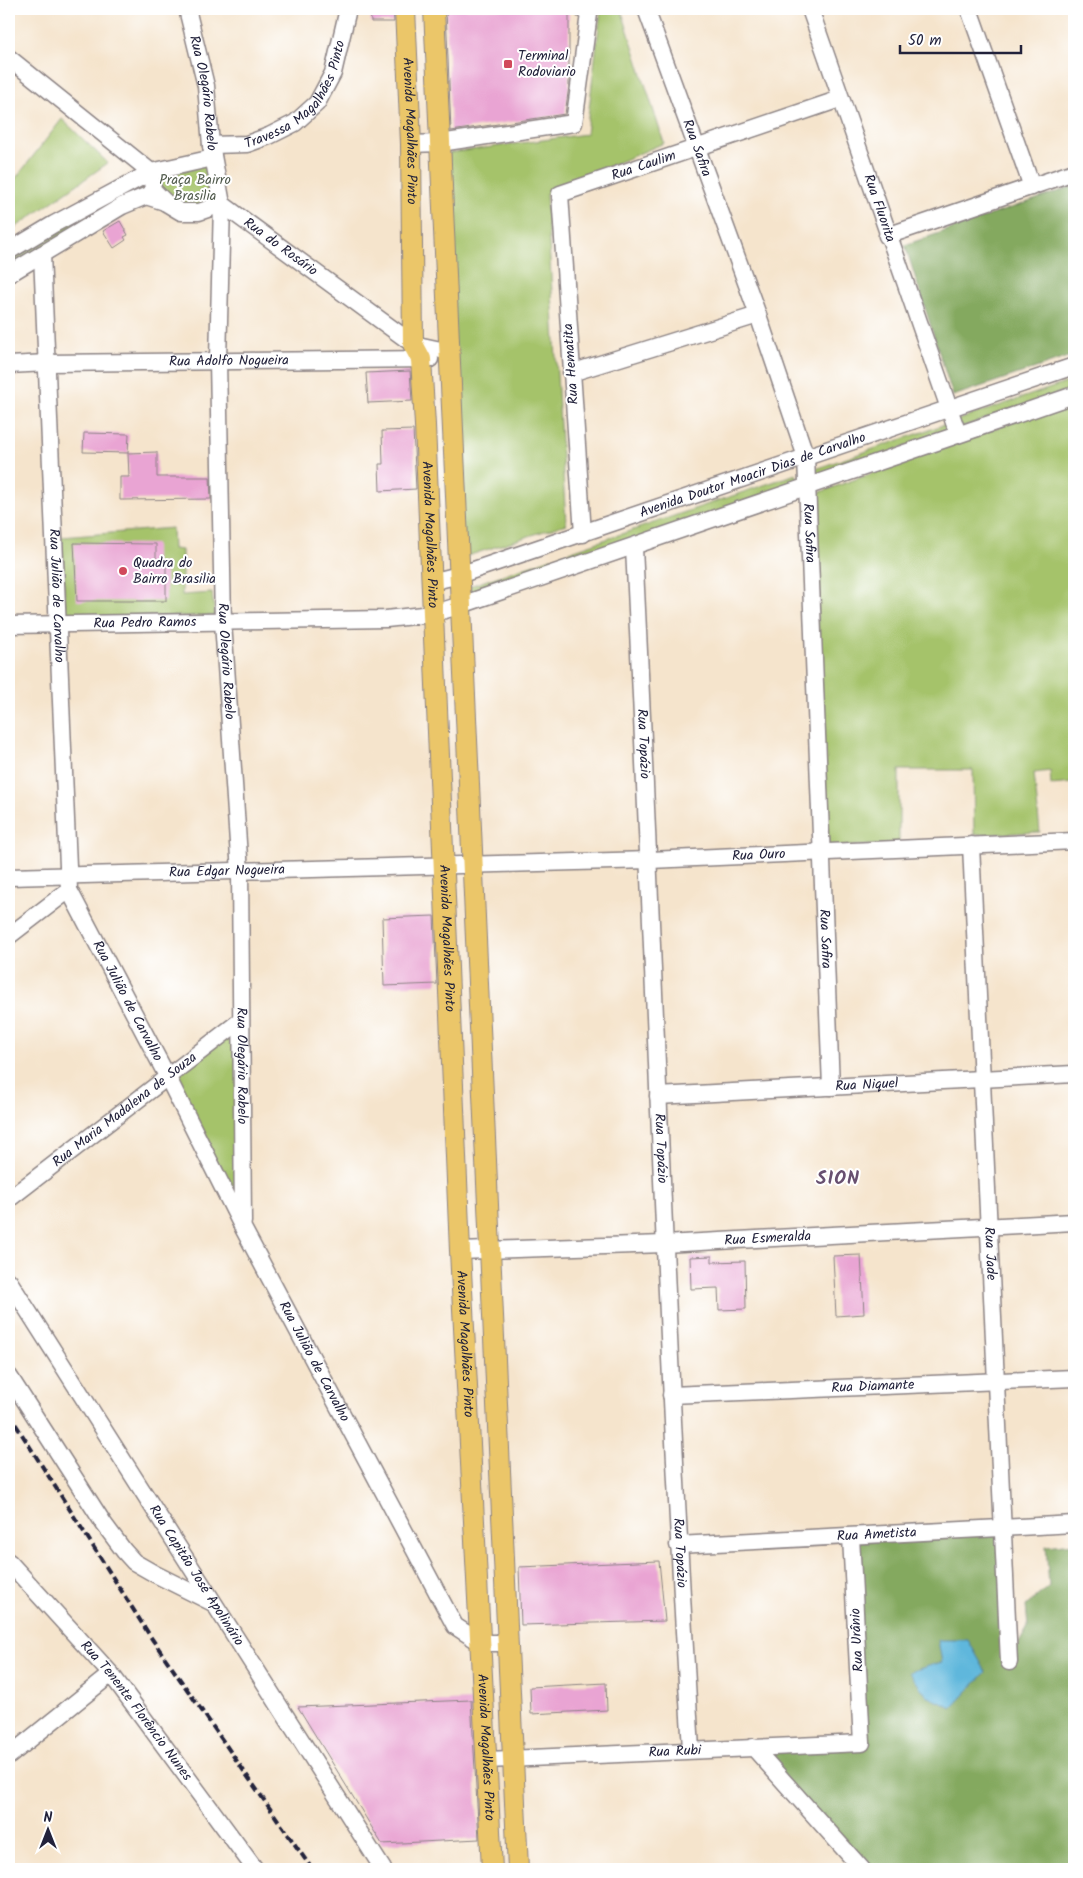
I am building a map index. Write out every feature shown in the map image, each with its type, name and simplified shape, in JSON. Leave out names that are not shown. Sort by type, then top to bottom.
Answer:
[{"type":"main road","name":"Avenida Magalhães Pinto","points":[[405,9],[417,352],[431,582],[460,1251],[492,1869]]},
{"type":"main road","name":"Avenida Magalhães Pinto","points":[[434,9],[518,1869]]},
{"type":"main road","points":[[439,764],[468,764]]},
{"type":"street","name":"Rua Olegário Rabelo","points":[[187,9],[206,86],[211,145],[222,204],[218,360],[223,622],[240,872],[243,1228]]},
{"type":"street","name":"Travessa Magalhães Pinto","points":[[211,145],[247,144],[269,136],[295,123],[317,103],[333,73],[348,9]]},
{"type":"street","name":"Rua Safira","points":[[646,9],[758,315],[806,457],[831,1087]]},
{"type":"street","name":"Rua Fluorita","points":[[810,9],[887,236],[958,434]]},
{"type":"street","points":[[969,9],[1032,187]]},
{"type":"street","points":[[411,144],[440,143],[574,123],[587,11]]},
{"type":"street","points":[[9,58],[146,176],[153,190],[166,203],[180,212],[199,212],[222,204]]},
{"type":"street","name":"Rua Caulim","points":[[560,194],[840,99]]},
{"type":"street","points":[[9,251],[54,224],[146,176],[213,158],[211,145]]},
{"type":"street","points":[[887,236],[1074,172]]},
{"type":"street","name":"Rua Hematita","points":[[560,194],[583,534]]},
{"type":"street","points":[[9,274],[122,206],[146,196],[166,203]]},
{"type":"street","name":"Rua do Rosário","points":[[222,204],[417,352],[450,355]]},
{"type":"street","name":"Rua Julião de Carvalho","points":[[42,254],[70,883],[243,1228],[455,1626],[480,1643]]},
{"type":"street","points":[[571,373],[758,315]]},
{"type":"street","name":"Rua Adolfo Nogueira","points":[[9,366],[47,363],[218,360],[417,352]]},
{"type":"street","name":"Avenida Doutor Moacir Dias de Carvalho","points":[[431,582],[459,575],[583,534],[1074,366]]},
{"type":"street","name":"Avenida Doutor Moacir Dias de Carvalho","points":[[432,614],[634,548],[1074,394]]},
{"type":"street","name":"Rua Topázio","points":[[634,548],[650,860],[664,1244],[678,1546],[691,1749]]},
{"type":"street","name":"Rua Pedro Ramos","points":[[9,625],[386,619],[432,614]]},
{"type":"street","name":"Rua Ouro","points":[[444,865],[650,860],[1074,840]]},
{"type":"street","name":"Rua Jade","points":[[971,845],[1009,1662]]},
{"type":"street","name":"Rua Edgar Nogueira","points":[[9,877],[70,883],[240,872],[444,865]]},
{"type":"street","points":[[9,936],[70,883]]},
{"type":"street","name":"Rua Maria Madalena de Souza","points":[[9,1199],[240,1021]]},
{"type":"street","name":"Rua Niquel","points":[[658,1096],[1074,1074]]},
{"type":"street","name":"Rua Esmeralda","points":[[460,1251],[664,1244],[1074,1222]]},
{"type":"street","name":"Rua Capitão José Apolinário","points":[[9,1282],[382,1869]]},
{"type":"street","points":[[9,1376],[104,1524],[124,1551],[134,1562],[214,1603]]},
{"type":"street","name":"Rua Diamante","points":[[671,1396],[1074,1378]]},
{"type":"street","name":"Rua Ametista","points":[[678,1546],[1074,1524]]},
{"type":"street","name":"Rua Urânio","points":[[851,1537],[862,1743]]},
{"type":"street","name":"Rua Tenente Florêncio Nunes","points":[[9,1562],[111,1674],[255,1869]]},
{"type":"street","points":[[480,1643],[507,1643]]},
{"type":"street","points":[[9,1756],[111,1674]]},
{"type":"street","name":"Rua Rubi","points":[[487,1760],[691,1749],[862,1743]]},
{"type":"street","points":[[753,1747],[862,1869]]},
{"type":"green space","points":[[601,9],[621,9],[664,143],[546,193],[566,524],[458,559],[449,153],[586,134]]},
{"type":"green space","points":[[62,119],[108,163],[9,232],[9,173],[16,178]]},
{"type":"green space","name":"Praça Bairro Brasilia","points":[[213,158],[222,204],[199,212],[166,203],[151,172]]},
{"type":"green space","points":[[150,178],[144,194],[9,271],[9,255]]},
{"type":"green space","points":[[1074,186],[1074,355],[953,396],[905,245]]},
{"type":"green space","points":[[1074,380],[1074,388],[818,477],[815,469]]},
{"type":"green space","points":[[1074,400],[1074,783],[1051,785],[1050,771],[1034,773],[1040,832],[974,835],[973,770],[899,770],[899,844],[828,847],[812,495]]},
{"type":"green space","points":[[796,474],[800,484],[471,597],[470,586]]},
{"type":"green space","name":"Quadra do Bairro Brasilia","points":[[172,528],[173,549],[182,550],[182,595],[212,593],[215,616],[65,617],[62,537]]},
{"type":"green space","points":[[240,1021],[243,1228],[167,1076]]},
{"type":"green space","points":[[1002,1528],[1009,1661],[1028,1627],[1026,1606],[1049,1586],[1046,1546],[1074,1543],[1074,1869],[863,1869],[753,1747],[862,1743],[851,1537]]},
{"type":"water","points":[[938,1640],[968,1640],[986,1672],[952,1708],[927,1696],[909,1672],[942,1662]]},
{"type":"building","points":[[370,9],[393,9],[394,22],[371,22]]},
{"type":"building","name":"Terminal Rodoviario","points":[[446,9],[569,9],[569,86],[565,114],[451,131]]},
{"type":"building","points":[[120,221],[128,235],[124,237],[126,240],[114,248],[103,231]]},
{"type":"building","points":[[410,371],[412,401],[368,403],[366,373]]},
{"type":"building","points":[[413,430],[416,489],[380,491],[379,464],[383,464],[382,431]]},
{"type":"building","points":[[84,433],[129,434],[128,453],[83,452]]},
{"type":"building","points":[[157,452],[157,477],[210,477],[211,499],[120,500],[120,477],[129,477],[128,453]]},
{"type":"building","points":[[74,543],[156,544],[156,564],[166,563],[166,601],[77,601]]},
{"type":"building","points":[[434,916],[437,984],[384,986],[382,918]]},
{"type":"building","points":[[861,1255],[864,1314],[836,1316],[833,1256]]},
{"type":"building","points":[[712,1256],[712,1262],[745,1261],[746,1309],[719,1310],[718,1288],[691,1289],[690,1257]]},
{"type":"building","points":[[659,1561],[665,1621],[521,1625],[519,1567]]},
{"type":"building","points":[[606,1683],[607,1710],[531,1714],[530,1687]]},
{"type":"building","points":[[471,1700],[479,1839],[382,1844],[298,1707]]},
{"type":"railway","points":[[9,1414],[152,1639],[312,1869]]},
{"type":"place","name":"Terminal Rodoviario","points":[[508,64]]},
{"type":"place","name":"Quadra do Bairro Brasilia","points":[[123,571]]},
{"type":"district","name":"SION","points":[[838,1179]]}]
